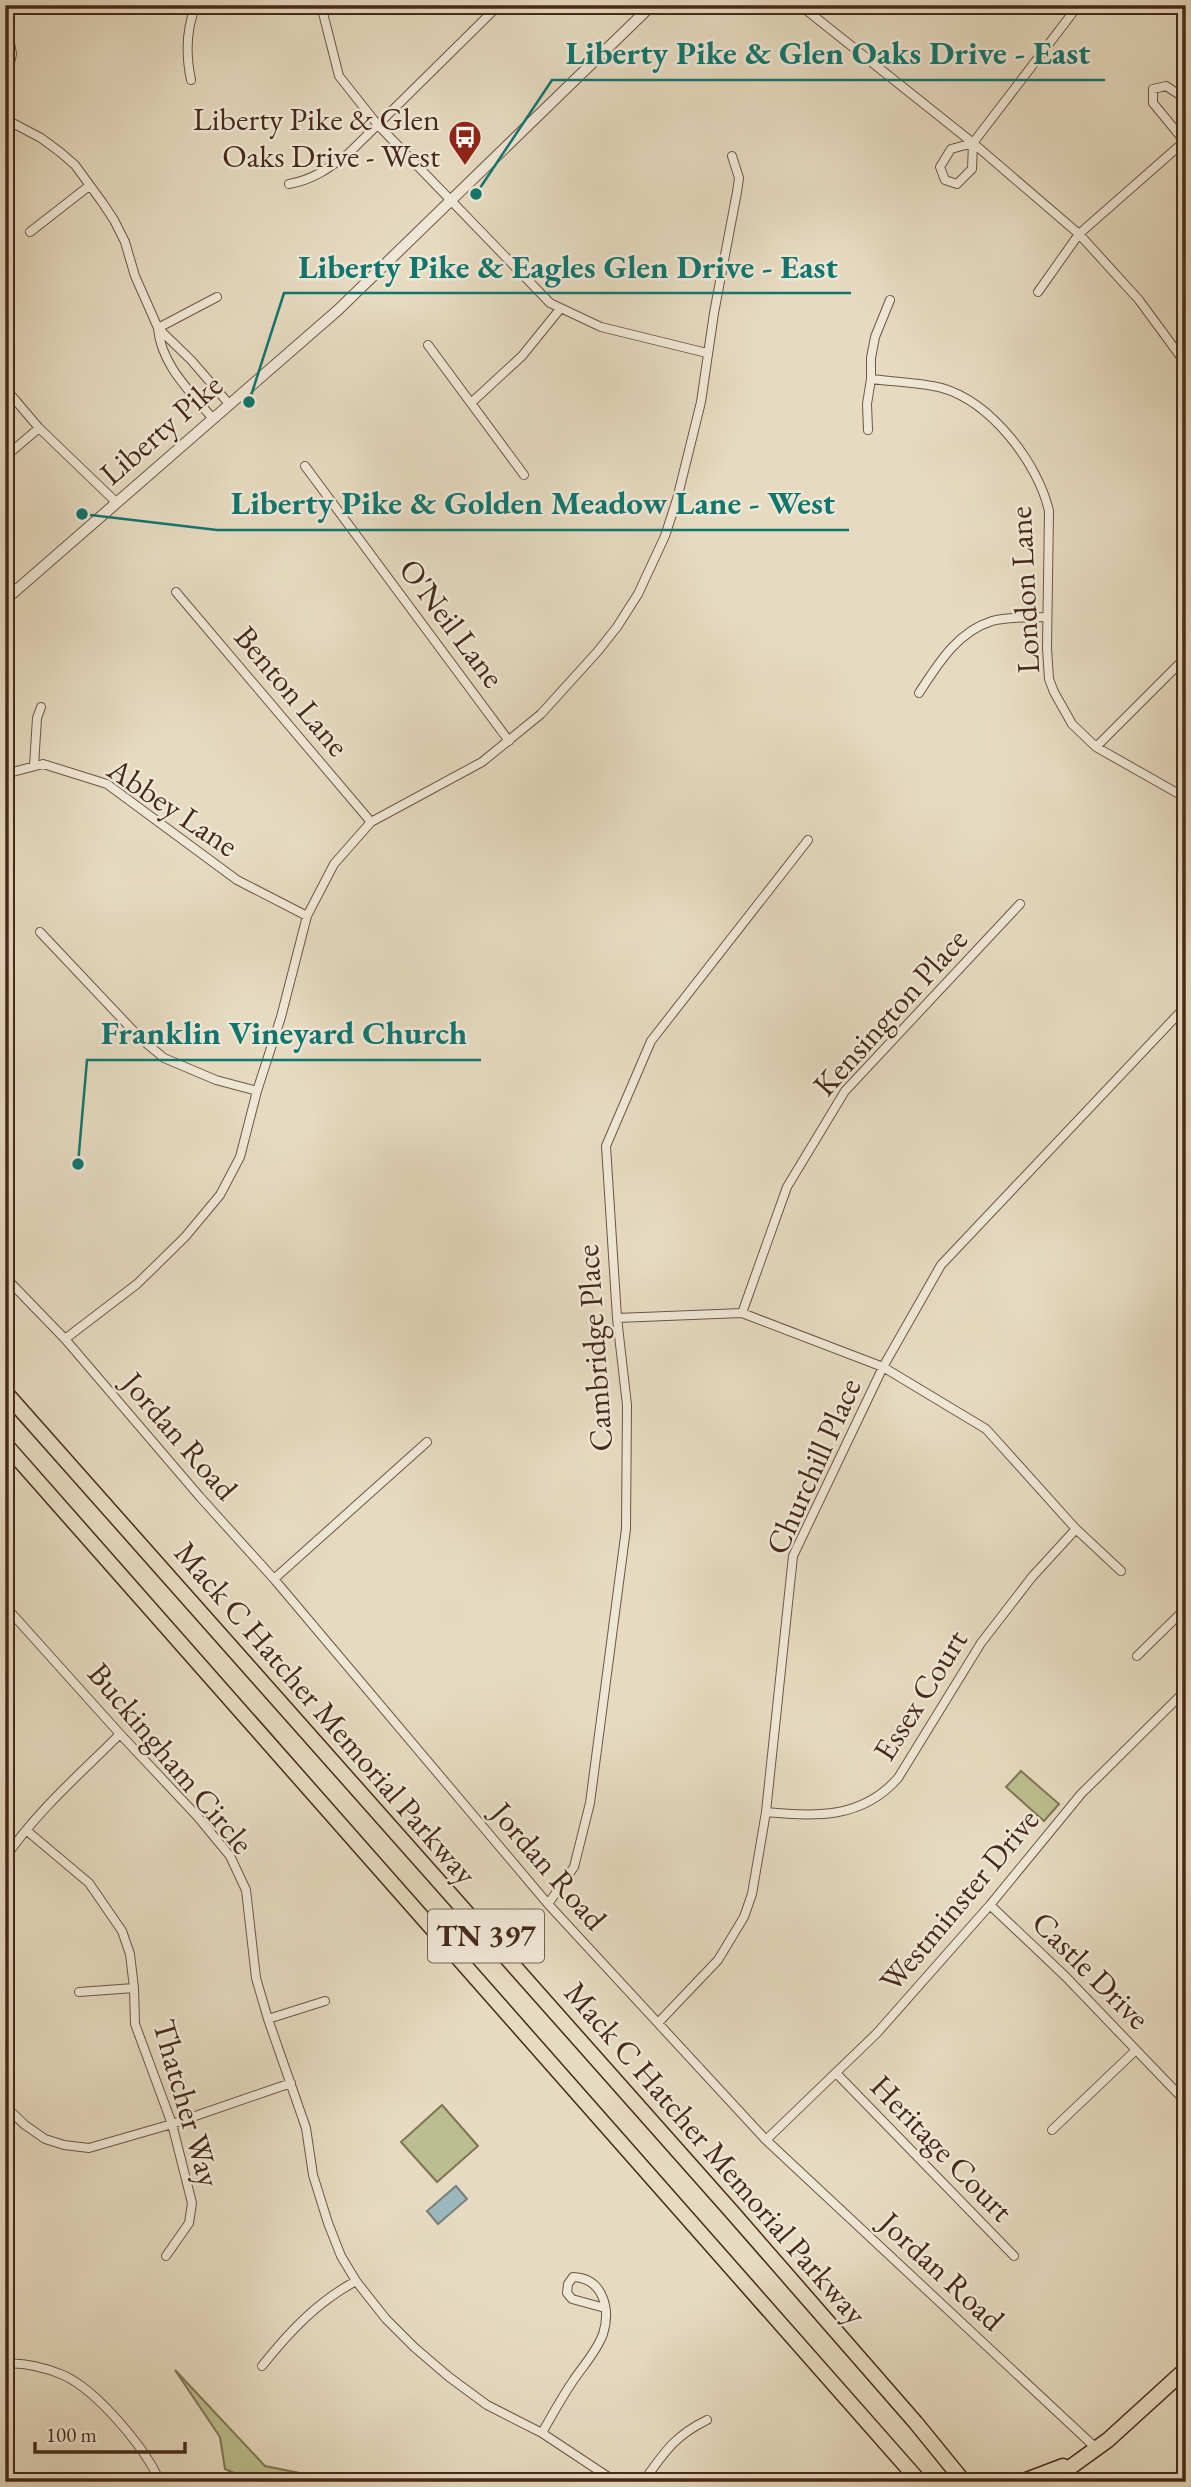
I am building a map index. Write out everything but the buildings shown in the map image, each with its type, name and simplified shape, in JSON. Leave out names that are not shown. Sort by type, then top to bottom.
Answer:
[{"type":"highway","name":"Mack C Hatcher Memorial Parkway","points":[[5,1392],[966,2480]]},
{"type":"highway","name":"Mack C Hatcher Memorial Parkway","points":[[5,1444],[920,2482]]},
{"type":"highway","points":[[1063,2482],[1186,2369]]},
{"type":"highway","points":[[845,2396],[849,2412],[911,2482]]},
{"type":"highway","points":[[1050,2482],[1097,2449]]},
{"type":"highway","points":[[1021,2482],[1081,2460]]},
{"type":"street","points":[[191,80],[187,58],[196,5]]},
{"type":"street","points":[[321,5],[339,76],[377,124],[550,303],[601,327],[707,354]]},
{"type":"street","points":[[289,184],[306,181],[325,172],[348,154],[499,5]]},
{"type":"street","name":"Liberty Pike","points":[[5,600],[338,310],[652,5]]},
{"type":"street","points":[[800,5],[973,143],[1079,234],[1139,300],[1186,364]]},
{"type":"street","points":[[973,143],[951,149],[940,167],[945,180],[957,184],[972,169],[973,143],[1074,10]]},
{"type":"street","points":[[5,16],[12,54],[5,85]]},
{"type":"street","points":[[1038,292],[1079,234],[1185,142],[1153,103],[1153,89],[1166,86],[1186,99]]},
{"type":"street","points":[[5,118],[41,138],[75,165],[114,220],[158,328],[159,341],[174,371],[213,419]]},
{"type":"street","points":[[65,1339],[136,1284],[185,1237],[220,1195],[240,1157],[307,916],[334,864],[372,822],[482,762],[541,714],[581,672],[617,627],[638,594],[665,536],[701,402],[707,354],[739,178],[732,156]]},
{"type":"street","points":[[30,232],[89,186]]},
{"type":"street","points":[[158,328],[217,297]]},
{"type":"street","points":[[868,430],[871,358],[890,300]]},
{"type":"street","points":[[471,403],[522,356],[560,309]]},
{"type":"street","points":[[158,328],[191,360],[230,405]]},
{"type":"street","points":[[428,345],[524,475]]},
{"type":"street","name":"London Lane","points":[[871,379],[942,388],[962,396],[980,409],[1019,448],[1045,495],[1049,511],[1047,617],[1049,679],[1054,692],[1072,724],[1096,747],[1186,798]]},
{"type":"street","points":[[5,388],[39,428],[116,502]]},
{"type":"street","points":[[5,457],[39,428]]},
{"type":"street","name":"O'Neil Lane","points":[[305,466],[509,741]]},
{"type":"street","name":"Benton Lane","points":[[176,592],[372,822]]},
{"type":"street","points":[[919,693],[944,655],[968,634],[993,621],[1047,617]]},
{"type":"street","points":[[1096,747],[1185,658]]},
{"type":"street","points":[[34,766],[37,718],[41,707]]},
{"type":"street","name":"Abbey Lane","points":[[5,774],[43,764],[107,784],[237,880],[307,916]]},
{"type":"street","name":"Cambridge Place","points":[[548,1904],[575,1867],[590,1803],[626,1529],[626,1405],[617,1318],[606,1146],[652,1041],[808,840]]},
{"type":"street","name":"Kensington Place","points":[[742,1314],[787,1187],[845,1091],[1020,904]]},
{"type":"street","points":[[40,932],[141,1040],[164,1058],[216,1080],[257,1091]]},
{"type":"street","name":"Churchill Place","points":[[658,2023],[718,1960],[744,1917],[752,1894],[766,1812],[793,1556],[883,1367],[942,1265],[1186,1006]]},
{"type":"street","name":"Jordan Road","points":[[5,1277],[65,1339],[274,1579],[548,1904],[766,2140],[1097,2449]]},
{"type":"street","points":[[617,1318],[742,1314],[883,1367],[986,1429],[1076,1529],[1121,1572]]},
{"type":"street","points":[[274,1579],[427,1442]]},
{"type":"street","name":"Essex Court","points":[[766,1812],[837,1814],[863,1806],[888,1788],[898,1778],[981,1643],[1032,1577],[1076,1529]]},
{"type":"street","name":"Buckingham Circle","points":[[5,1606],[197,1816],[230,1857],[246,1890],[256,1978],[306,2128],[313,2175],[341,2256],[356,2281],[386,2319],[449,2377],[487,2405],[541,2433],[616,2482]]},
{"type":"street","points":[[1137,1656],[1186,1608]]},
{"type":"street","name":"Westminster Drive","points":[[766,2140],[877,2033],[990,1905],[1081,1794],[1186,1690]]},
{"type":"street","points":[[5,1857],[58,1794],[120,1734]]},
{"type":"street","name":"Thatcher Way","points":[[26,1830],[89,1883],[122,1931],[130,1954],[135,1987],[135,2024],[172,2124],[192,2203],[189,2223],[166,2256]]},
{"type":"street","name":"Castle Drive","points":[[990,1905],[1029,1939],[1186,2102]]},
{"type":"street","points":[[79,1993],[135,1987]]},
{"type":"street","points":[[268,2019],[325,2001]]},
{"type":"street","points":[[1052,2130],[1136,2050]]},
{"type":"street","name":"Heritage Court","points":[[836,2073],[1014,2256]]},
{"type":"street","points":[[5,2106],[25,2125],[46,2138],[64,2145],[89,2148],[172,2124],[291,2083]]},
{"type":"street","points":[[541,2433],[602,2337],[606,2324],[605,2308],[603,2294],[594,2283],[582,2277],[573,2277],[568,2284],[567,2293],[572,2299],[605,2308]]},
{"type":"street","points":[[262,2366],[308,2314],[332,2294],[356,2281]]},
{"type":"street","points":[[5,2364],[44,2369],[65,2375],[86,2389],[149,2459],[160,2482]]},
{"type":"street","points":[[643,2482],[671,2445],[686,2431],[707,2420]]},
{"type":"green space","points":[[1021,1771],[1059,1804],[1044,1821],[1006,1787]]},
{"type":"green space","points":[[442,2105],[478,2146],[437,2182],[401,2142]]},
{"type":"green space","points":[[175,2370],[265,2466],[345,2482],[254,2482],[225,2469],[220,2437]]},
{"type":"water","points":[[456,2186],[467,2199],[438,2224],[427,2211]]},
{"type":"place","name":"Liberty Pike & Glen Oaks Drive - West","points":[[465,167]]},
{"type":"place","name":"Liberty Pike & Glen Oaks Drive - East","points":[[476,194]]},
{"type":"place","name":"Liberty Pike & Eagles Glen Drive - East","points":[[249,402]]},
{"type":"place","name":"Liberty Pike & Golden Meadow Lane - West","points":[[82,514]]},
{"type":"place","name":"Franklin Vineyard Church","points":[[78,1164]]}]
